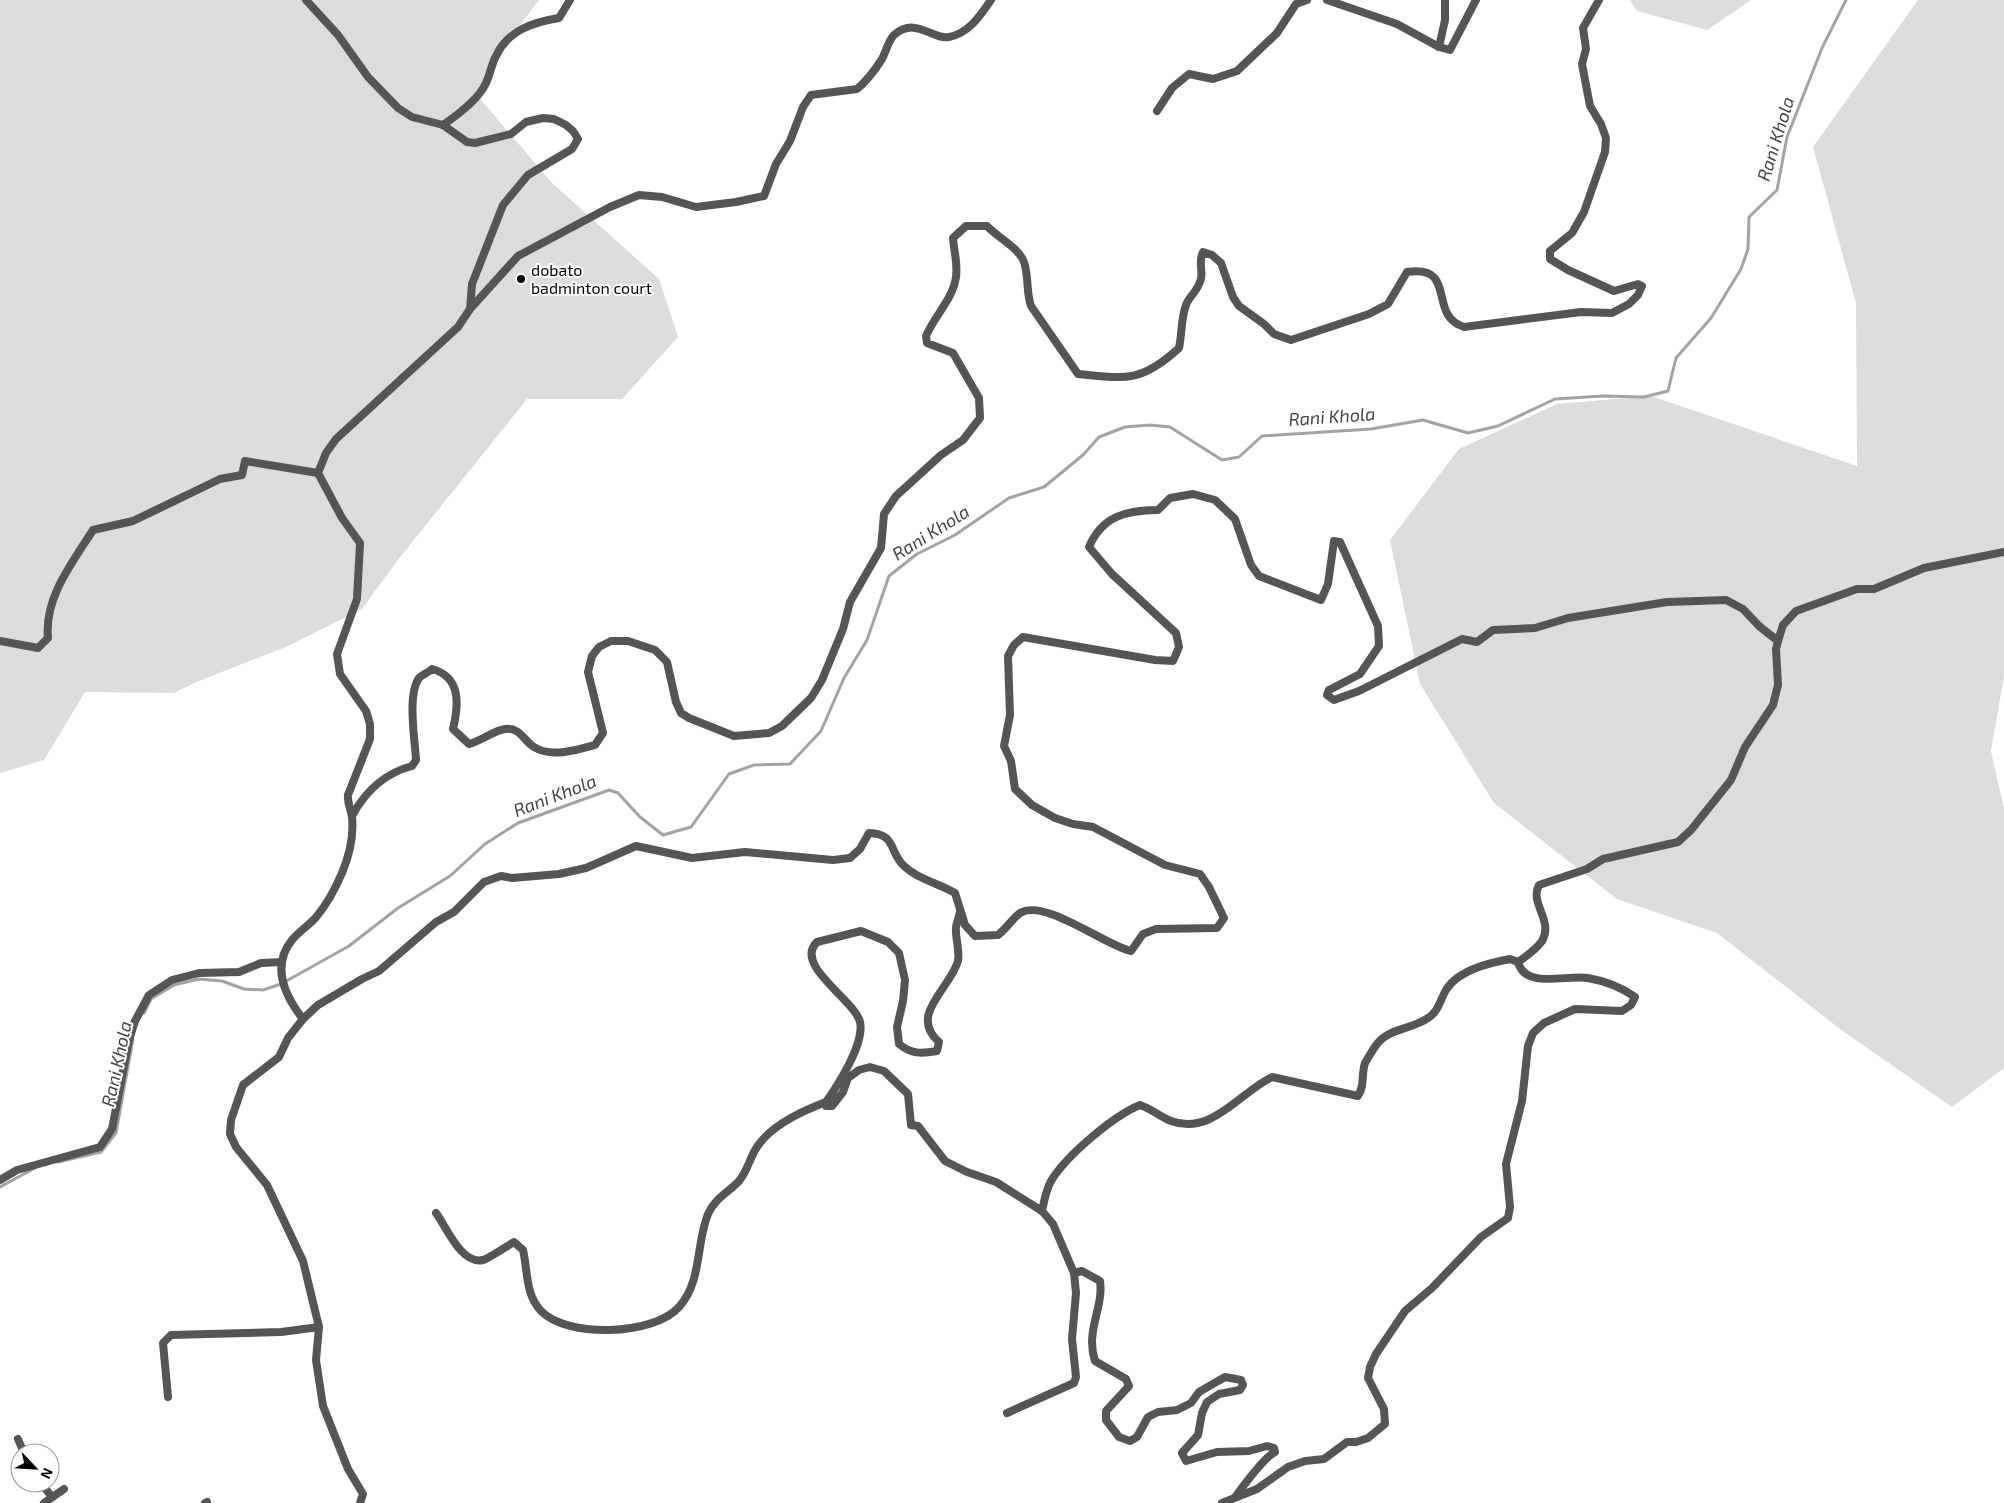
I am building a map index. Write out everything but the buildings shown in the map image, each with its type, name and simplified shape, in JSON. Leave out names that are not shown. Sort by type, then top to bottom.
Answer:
[{"type":"street","points":[[306,0],[338,35],[368,77],[398,108],[412,118],[443,125],[467,142],[475,143],[511,134],[526,122],[543,118],[554,119],[573,131],[578,140],[572,149],[528,175],[504,204],[472,284],[470,309]]},
{"type":"street","points":[[443,125],[460,113],[484,87],[496,54],[516,32],[534,22],[559,18],[570,0]]},
{"type":"street","points":[[303,1019],[284,990],[281,976],[282,962],[292,939],[317,916],[342,874],[353,844],[352,816],[347,802],[348,795],[370,739],[370,724],[366,711],[340,674],[338,654],[357,599],[360,543],[342,518],[318,473],[326,453],[336,440],[458,327],[470,309],[518,256],[601,212],[639,195],[662,197],[696,207],[764,196],[776,164],[790,141],[803,107],[811,95],[857,88],[883,58],[894,35],[911,28],[920,28],[942,37],[949,37],[974,23],[991,0]]},
{"type":"street","points":[[1157,111],[1172,88],[1189,74],[1213,79],[1237,71],[1277,33],[1296,4],[1307,0]]},
{"type":"street","points":[[1327,0],[1398,24],[1439,47],[1450,50],[1476,0]]},
{"type":"street","points":[[1439,47],[1445,20],[1446,0]]},
{"type":"street","points":[[352,816],[360,801],[375,786],[393,771],[412,766],[416,760],[412,720],[414,696],[419,679],[432,669],[446,673],[453,682],[457,702],[453,729],[461,739],[469,744],[505,729],[516,730],[525,736],[533,747],[555,752],[595,745],[603,733],[588,672],[592,656],[599,647],[611,641],[628,641],[655,650],[667,662],[676,702],[681,713],[717,731],[734,736],[769,733],[782,726],[811,698],[822,680],[842,629],[850,602],[881,548],[884,514],[896,496],[941,455],[963,440],[980,418],[979,398],[962,366],[953,353],[927,344],[926,336],[951,295],[956,277],[957,257],[953,238],[966,226],[987,226],[1014,249],[1024,261],[1027,294],[1031,306],[1078,374],[1122,377],[1139,375],[1156,368],[1180,348],[1183,314],[1186,303],[1195,295],[1202,276],[1199,261],[1203,252],[1212,254],[1221,262],[1233,297],[1239,306],[1264,324],[1274,334],[1291,340],[1368,314],[1388,304],[1407,272],[1417,270],[1426,271],[1436,278],[1449,319],[1455,324],[1464,326],[1581,312],[1612,313],[1629,304],[1638,295],[1642,286],[1638,284],[1614,292],[1568,270],[1550,259],[1550,252],[1572,233],[1584,212],[1605,152],[1606,138],[1601,124],[1590,106],[1582,64],[1586,49],[1583,28],[1599,0]]},
{"type":"street","points":[[0,641],[38,648],[48,638],[46,621],[53,598],[93,530],[133,521],[220,479],[242,475],[245,461],[318,473]]},
{"type":"street","points":[[360,1503],[364,1494],[348,1469],[323,1406],[316,1360],[318,1327],[306,1270],[295,1242],[267,1185],[236,1146],[230,1134],[231,1120],[243,1085],[279,1056],[288,1038],[303,1019],[318,1005],[379,971],[436,922],[454,912],[484,882],[501,876],[512,878],[559,874],[586,868],[636,846],[692,858],[745,852],[833,860],[850,858],[860,849],[869,833],[880,833],[889,840],[902,864],[955,893],[965,925],[975,936],[998,935],[1020,914],[1032,910],[1061,918],[1107,939],[1119,948],[1131,951],[1143,934],[1156,929],[1217,928],[1224,918],[1209,887],[1200,874],[1165,865],[1093,827],[1073,824],[1054,818],[1032,805],[1015,789],[1011,761],[1004,746],[1010,715],[1008,656],[1023,637],[1155,660],[1173,661],[1179,647],[1176,633],[1112,574],[1089,547],[1095,533],[1120,514],[1140,510],[1158,510],[1170,498],[1193,494],[1215,500],[1235,519],[1251,565],[1259,576],[1321,600],[1328,584],[1334,541],[1340,542],[1378,626],[1379,646],[1360,674],[1329,690],[1327,695],[1334,700],[1359,692],[1462,639],[1477,642],[1493,630],[1535,628],[1568,618],[1667,602],[1726,600],[1743,609],[1759,626],[1778,640]]},
{"type":"street","points":[[1518,962],[1537,947],[1543,940],[1546,930],[1543,912],[1536,898],[1535,892],[1538,885],[1587,869],[1603,859],[1678,842],[1724,791],[1740,763],[1745,747],[1768,715],[1777,697],[1778,640],[1783,625],[1796,612],[1857,589],[1874,589],[1924,568],[2004,552]]},
{"type":"street","points":[[436,1213],[456,1246],[473,1258],[484,1260],[514,1242],[523,1250],[527,1282],[534,1302],[554,1321],[613,1330],[650,1326],[679,1308],[688,1294],[708,1214],[716,1201],[740,1180],[758,1145],[777,1127],[826,1102],[857,1048],[861,1034],[860,1023],[852,1006],[832,989],[814,964],[810,953],[811,947],[817,942],[862,931],[888,942],[899,953],[905,972],[904,1001],[896,1027],[899,1044],[907,1051],[914,1053],[922,1054],[937,1051],[939,1042],[931,1035],[928,1015],[956,968],[958,958],[956,927],[960,912]]},
{"type":"street","points":[[1042,1211],[1050,1182],[1067,1162],[1107,1124],[1140,1105],[1150,1108],[1172,1122],[1192,1125],[1222,1113],[1262,1082],[1272,1077],[1358,1096],[1363,1089],[1365,1064],[1377,1043],[1395,1031],[1426,1020],[1434,1013],[1446,990],[1467,973],[1478,967],[1510,959],[1518,962],[1524,973],[1530,977],[1546,979],[1586,978],[1610,983],[1635,997],[1631,1004],[1622,1011],[1575,1009],[1544,1022],[1533,1033],[1528,1046],[1522,1101],[1506,1164],[1510,1207],[1508,1218],[1481,1237],[1424,1296],[1416,1300],[1405,1311],[1376,1354],[1370,1367],[1368,1378],[1384,1409],[1385,1424],[1368,1438],[1356,1442],[1347,1442],[1324,1459],[1305,1461],[1288,1467],[1257,1488],[1222,1503]]},
{"type":"street","points":[[0,1180],[17,1170],[100,1147],[112,1129],[129,1040],[135,1021],[149,995],[172,980],[199,973],[239,972],[261,962],[282,962]]},
{"type":"street","points":[[826,1102],[826,1106],[832,1106],[843,1092],[848,1078],[859,1070],[870,1067],[884,1071],[908,1094],[911,1125],[918,1126],[945,1161],[967,1172],[996,1182],[1042,1211],[1053,1224],[1074,1273],[1076,1293],[1072,1339],[1076,1377],[1074,1383],[1007,1412]]},
{"type":"street","points":[[1074,1273],[1082,1271],[1100,1281],[1102,1293],[1096,1310],[1092,1332],[1092,1352],[1095,1361],[1126,1379],[1129,1386],[1106,1411],[1106,1420],[1119,1437],[1130,1441],[1137,1437],[1148,1417],[1158,1412],[1177,1410],[1191,1403],[1199,1392],[1225,1377],[1241,1380],[1244,1385],[1240,1390],[1219,1394],[1207,1402],[1202,1413],[1198,1435],[1182,1453],[1186,1461],[1217,1452],[1249,1452],[1268,1446],[1274,1448],[1275,1452],[1266,1457],[1234,1498]]},
{"type":"street","points":[[168,1396],[163,1343],[171,1335],[281,1332],[318,1327]]},
{"type":"street","points":[[18,1439],[20,1443]]},
{"type":"street","points":[[44,1503],[64,1489]]},
{"type":"street","points":[[49,1493],[52,1497]]},
{"type":"shaded area","points":[[0,0],[539,0],[514,33],[476,94],[552,183],[659,279],[678,337],[622,399],[527,399],[397,561],[362,609],[288,646],[194,683],[174,693],[85,692],[44,760],[0,773]]},
{"type":"shaded area","points":[[1630,0],[1751,0],[1707,30],[1637,11]]},
{"type":"shaded area","points":[[1918,0],[2004,0],[2004,676],[1991,751],[2004,809],[2004,1068],[1952,1107],[1840,1029],[1717,933],[1617,899],[1494,803],[1420,684],[1390,540],[1459,449],[1557,404],[1651,396],[1857,466],[1856,303],[1813,147]]},
{"type":"waterway","name":"Rani Khola","points":[[144,1013],[151,999],[174,985],[199,979],[222,981],[244,989],[263,990],[281,984],[349,946],[398,908],[450,876],[485,844],[518,823],[609,790],[618,793],[640,817],[663,835],[691,827],[729,774],[754,765],[790,764],[821,731],[844,678],[867,640],[889,576],[917,554],[955,535],[1009,498],[1044,487],[1083,455],[1099,437],[1125,427],[1150,425],[1170,427],[1222,460],[1239,457],[1262,436],[1371,429],[1423,420],[1468,433],[1498,426],[1555,399],[1603,396],[1644,397],[1668,391],[1676,358],[1711,318],[1741,269],[1748,249],[1749,217],[1777,190],[1787,137],[1822,48],[1846,0]]},
{"type":"waterway","name":"Rani Khola","points":[[58,1162],[101,1152],[116,1133],[133,1039]]},
{"type":"waterway","name":"Rani Khola","points":[[0,1187],[35,1168]]},
{"type":"place","name":"dobato badminton court","points":[[521,279]]}]
